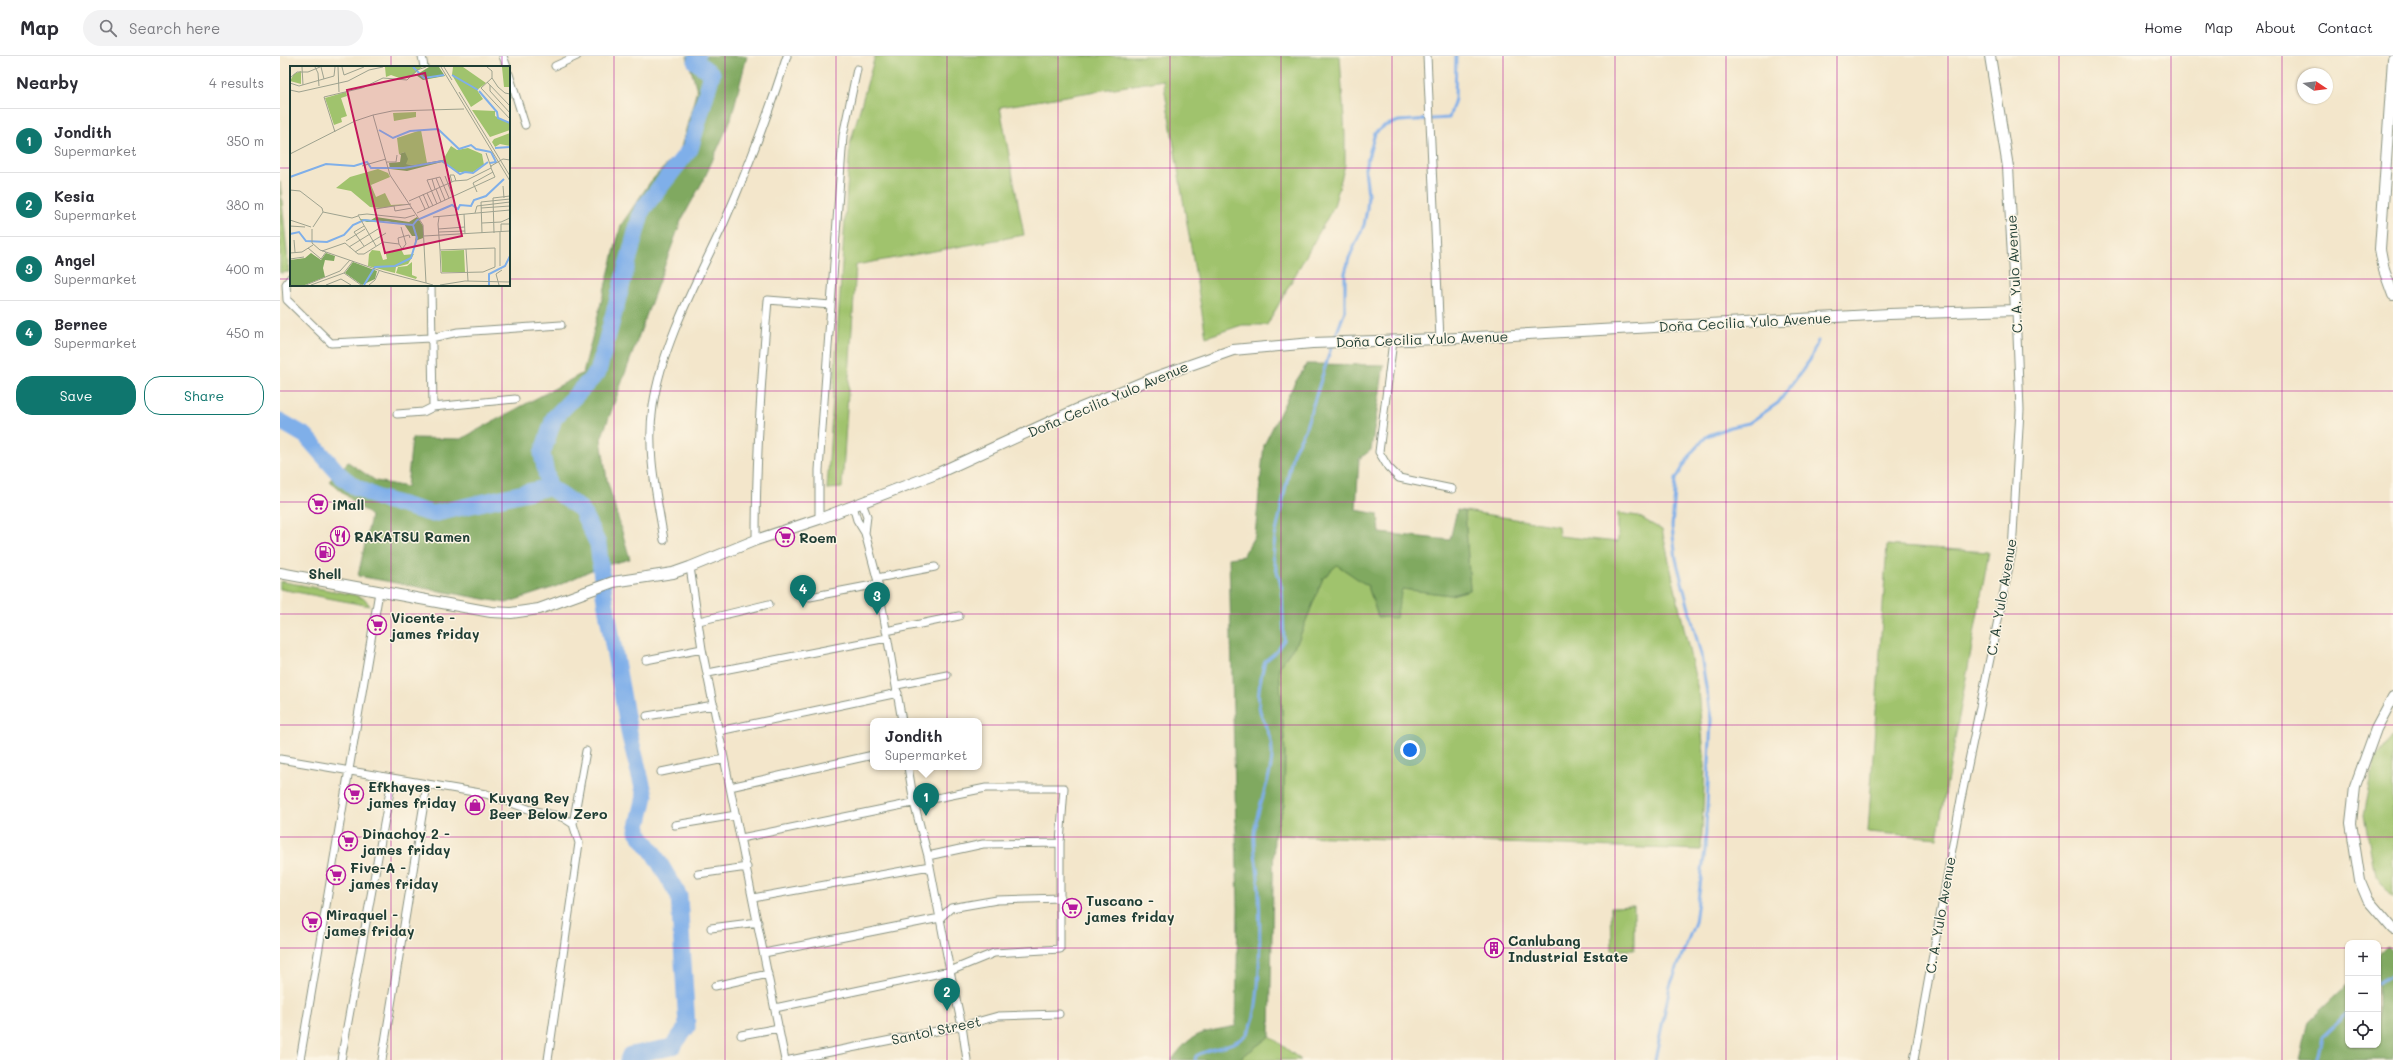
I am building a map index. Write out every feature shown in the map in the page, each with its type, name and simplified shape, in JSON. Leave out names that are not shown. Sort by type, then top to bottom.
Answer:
[{"type":"main road","name":"C. A. Yulo Avenue","points":[[1990,56],[2008,167],[2016,310]]},
{"type":"main road","points":[[2393,59],[2380,249],[2384,270],[2393,295]]},
{"type":"main road","name":"Doña Cecilia Yulo Avenue","points":[[280,573],[501,613],[539,609],[613,582],[673,573],[756,540],[858,505],[936,474],[1078,408],[1152,378],[1233,350],[1312,343],[1440,339],[1889,314],[2016,310]]},
{"type":"main road","points":[[2393,697],[2376,729],[2355,787],[2351,823],[2360,881],[2368,900],[2393,929]]},
{"type":"street","points":[[422,56],[424,66]]},
{"type":"street","points":[[503,56],[507,66]]},
{"type":"street","points":[[555,66],[577,56]]},
{"type":"street","points":[[664,540],[652,468],[653,406],[662,370],[687,302],[725,221],[768,116],[787,56]]},
{"type":"street","points":[[1427,56],[1440,339]]},
{"type":"street","points":[[819,519],[819,470],[843,136],[858,69]]},
{"type":"street","points":[[510,77],[525,125]]},
{"type":"street","points":[[290,278],[286,284],[287,300],[331,343],[431,338],[458,332],[561,325]]},
{"type":"street","points":[[431,286],[433,407]]},
{"type":"street","points":[[756,540],[756,472],[768,300],[831,305]]},
{"type":"street","name":"C. A. Yulo Avenue","points":[[1914,1060],[1961,799],[2012,552],[2020,410],[2016,310]]},
{"type":"street","points":[[1393,341],[1380,452],[1388,467],[1399,478],[1452,488]]},
{"type":"street","points":[[397,414],[423,412],[433,407],[515,399]]},
{"type":"street","points":[[858,505],[866,516],[865,533],[877,581],[897,685],[902,718]]},
{"type":"street","points":[[690,567],[702,649],[785,1060]]},
{"type":"street","points":[[810,597],[935,567]]},
{"type":"street","points":[[300,1060],[350,772],[379,592]]},
{"type":"street","points":[[699,621],[769,604]]},
{"type":"street","points":[[708,673],[887,634],[959,616]]},
{"type":"street","points":[[646,660],[702,649]]},
{"type":"street","points":[[897,685],[947,675]]},
{"type":"street","points":[[719,731],[898,693]]},
{"type":"street","points":[[647,716],[714,705]]},
{"type":"street","points":[[548,1060],[579,843],[572,824],[586,751]]},
{"type":"street","points":[[730,787],[870,756]]},
{"type":"street","points":[[280,759],[392,780],[486,794],[531,810],[562,817],[572,824]]},
{"type":"street","points":[[661,772],[724,759]]},
{"type":"street","points":[[908,770],[914,803],[928,856],[962,1026],[967,1060]]},
{"type":"street","points":[[341,1060],[392,780]]},
{"type":"street","points":[[382,1060],[426,785]]},
{"type":"street","points":[[741,838],[986,788],[1064,788],[1060,843],[1060,949],[994,953],[950,971],[775,1008]]},
{"type":"street","points":[[675,825],[736,815]]},
{"type":"street","points":[[928,856],[983,844],[1060,843]]},
{"type":"street","points":[[752,898],[930,866]]},
{"type":"street","points":[[698,874],[747,867]]},
{"type":"street","points":[[764,953],[940,918],[951,908],[996,900],[1061,898]]},
{"type":"street","points":[[711,928],[758,922]]},
{"type":"street","points":[[715,986],[768,974]]},
{"type":"street","name":"Santol Street","points":[[790,1060],[962,1026],[998,1016],[1059,1014]]},
{"type":"street","points":[[741,1035],[779,1028]]},
{"type":"green space","points":[[687,56],[747,56],[731,119],[704,179],[681,221],[601,439],[607,480],[630,559],[596,568],[555,587],[506,603],[358,576],[371,516],[329,481],[348,462],[376,481],[407,487],[412,438],[461,439],[583,373],[621,225],[651,181],[680,151],[697,90]]},
{"type":"green space","points":[[875,56],[1340,56],[1345,136],[1345,165],[1334,206],[1267,325],[1242,325],[1206,337],[1163,80],[1000,107],[1024,235],[856,265],[842,488],[827,489],[850,144]]},
{"type":"green space","points":[[280,182],[289,272],[280,273]]},
{"type":"green space","points":[[1307,364],[1384,365],[1371,450],[1359,459],[1356,510],[1378,514],[1380,533],[1450,540],[1457,510],[1465,511],[1470,590],[1451,595],[1402,589],[1396,618],[1378,617],[1368,586],[1337,565],[1323,578],[1298,641],[1279,667],[1285,752],[1284,805],[1274,835],[1270,1036],[1238,1060],[1172,1060],[1186,1043],[1200,1034],[1236,1026],[1238,908],[1229,558],[1243,556],[1255,535],[1264,445],[1294,384]]},
{"type":"green space","points":[[1465,511],[1558,526],[1559,536],[1618,542],[1618,513],[1638,516],[1662,530],[1698,690],[1705,766],[1701,850],[1274,835],[1284,805],[1285,752],[1279,667],[1298,641],[1323,578],[1337,565],[1368,586],[1378,617],[1402,589],[1451,595],[1470,590]]},
{"type":"green space","points":[[1887,545],[1989,552],[1937,838],[1868,832]]},
{"type":"green space","points":[[280,581],[355,595],[365,599],[370,606],[280,589]]},
{"type":"green space","points":[[2393,736],[2393,898],[2375,875],[2364,815],[2375,760]]},
{"type":"green space","points":[[1634,906],[1634,950],[1612,950],[1611,907]]},
{"type":"green space","points":[[2387,946],[2393,952],[2393,1060],[2300,1060],[2309,1021],[2345,987],[2345,1048],[2381,1048],[2381,952]]},
{"type":"green space","points":[[1270,1036],[1301,1060],[1238,1060]]},
{"type":"waterway","points":[[549,487],[542,454],[554,418],[598,372],[642,210],[690,149],[712,74],[696,62],[697,56]]},
{"type":"waterway","points":[[1334,340],[1345,311],[1345,273],[1349,258],[1364,225],[1368,194],[1365,168],[1375,133],[1384,126],[1399,121],[1449,118],[1455,99],[1456,56]]},
{"type":"waterway","points":[[1655,1060],[1670,986],[1695,922],[1705,850],[1711,719],[1701,655],[1676,559],[1672,527],[1676,479],[1692,452],[1707,436],[1730,427],[1749,423],[1778,403],[1810,360],[1818,341]]},
{"type":"waterway","points":[[1195,1060],[1196,1056],[1202,1053],[1230,1044],[1243,1037],[1248,1032],[1253,1021],[1256,1003],[1259,958],[1258,877],[1254,834],[1255,824],[1272,761],[1270,735],[1260,711],[1259,692],[1265,661],[1275,653],[1284,640],[1282,589],[1273,556],[1275,537],[1293,453],[1305,430],[1332,345]]},
{"type":"waterway","points":[[280,421],[306,436],[341,476],[354,486],[378,498],[433,514],[549,487],[581,509],[598,544],[604,595],[630,737],[645,796],[637,831],[653,852],[679,896],[687,1027],[672,1047],[630,1055],[628,1060]]},
{"type":"waterway","points":[[2381,982],[2393,975]]},
{"type":"waterway","points":[[2317,1060],[2322,1037],[2345,1015]]},
{"type":"place","name":"iMall","points":[[318,504]]},
{"type":"place","name":"RAKATSU Ramen","points":[[340,536]]},
{"type":"place","name":"Roem","points":[[785,537]]},
{"type":"place","name":"Shell","points":[[325,552]]},
{"type":"place","name":"Bernee","points":[[803,608]]},
{"type":"place","name":"Angel","points":[[877,615]]},
{"type":"place","name":"Vicente - james friday","points":[[377,625]]},
{"type":"place","name":"Efkhayes - james friday","points":[[354,794]]},
{"type":"place","name":"Kuyang Rey Beer Below Zero","points":[[475,805]]},
{"type":"place","name":"Jondith","points":[[926,816]]},
{"type":"place","name":"Dinachoy 2 - james friday","points":[[348,841]]},
{"type":"place","name":"Five-A - james friday","points":[[336,875]]},
{"type":"place","name":"Tuscano - james friday","points":[[1072,908]]},
{"type":"place","name":"Miraquel - james friday","points":[[312,922]]},
{"type":"place","name":"Canlubang Industrial Estate","points":[[1494,948]]},
{"type":"place","name":"Kesia","points":[[947,1011]]}]
